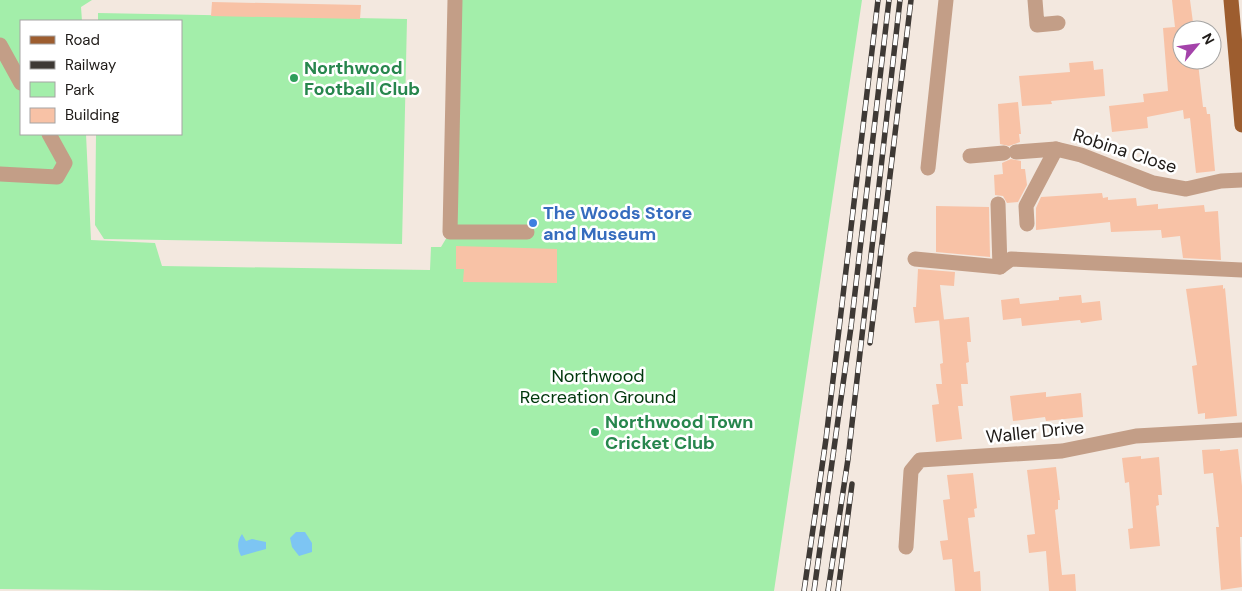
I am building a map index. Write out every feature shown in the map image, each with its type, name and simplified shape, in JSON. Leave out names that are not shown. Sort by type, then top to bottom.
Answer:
[{"type":"main road","points":[[1231,0],[1238,46],[1242,126]]},
{"type":"street","points":[[455,0],[450,232],[527,232]]},
{"type":"street","points":[[928,168],[946,0]]},
{"type":"street","points":[[1035,0],[1037,25],[1058,23]]},
{"type":"street","points":[[0,45],[20,81]]},
{"type":"street","points":[[0,174],[57,177],[65,163],[50,135]]},
{"type":"street","points":[[1027,224],[1026,206],[1056,149]]},
{"type":"street","name":"Robina Close","points":[[970,156],[1056,149],[1081,155],[1153,183],[1186,189],[1221,181],[1242,180]]},
{"type":"street","points":[[998,204],[1000,266]]},
{"type":"street","points":[[915,260],[1000,266],[1012,259],[1242,270]]},
{"type":"street","name":"Waller Drive","points":[[906,547],[911,470],[920,460],[1062,451],[1123,438],[1242,430]]},
{"type":"green space","name":"Northwood Recreation Ground","points":[[0,0],[92,0],[81,7],[82,20],[20,20],[20,135],[86,135],[91,240],[155,243],[162,266],[430,270],[431,247],[441,247],[450,232],[455,0],[862,0],[774,591],[0,589]]},
{"type":"green space","name":"Northwood Football Club","points":[[98,13],[407,19],[402,244],[104,239],[95,225],[96,135],[182,135],[182,20],[98,20]]},
{"type":"water","points":[[296,532],[305,532],[312,543],[312,552],[299,556],[292,547],[290,538]]},
{"type":"water","points":[[242,534],[246,541],[252,539],[266,542],[266,549],[241,556],[238,545]]},
{"type":"building","points":[[1172,0],[1190,0],[1193,20],[1174,20]]},
{"type":"building","points":[[212,2],[361,5],[360,19],[211,16]]},
{"type":"building","points":[[1172,27],[1172,70],[1199,70],[1203,107],[1206,107],[1207,114],[1210,114],[1215,171],[1196,173],[1190,118],[1184,119],[1183,110],[1147,117],[1148,128],[1112,132],[1109,106],[1144,102],[1143,94],[1168,91],[1163,28]]},
{"type":"building","points":[[1093,61],[1094,70],[1103,69],[1105,96],[1051,101],[1052,104],[1022,106],[1019,76],[1070,72],[1069,63]]},
{"type":"building","points":[[1018,102],[1020,142],[1009,146],[1000,144],[998,104]]},
{"type":"building","points":[[1011,159],[1021,161],[1021,169],[1025,169],[1027,185],[1018,202],[1007,203],[1003,196],[995,195],[994,175],[1003,174],[1002,163]]},
{"type":"building","points":[[1102,193],[1103,198],[1108,197],[1108,200],[1136,198],[1137,206],[1158,204],[1158,209],[1204,205],[1205,212],[1218,211],[1221,260],[1183,258],[1180,236],[1162,238],[1161,230],[1111,232],[1110,222],[1036,230],[1036,208],[1041,197]]},
{"type":"building","points":[[936,206],[989,207],[990,257],[936,252]]},
{"type":"building","points":[[456,246],[557,249],[557,283],[463,282],[464,269],[456,269]]},
{"type":"building","points":[[918,269],[955,272],[954,286],[940,285],[944,320],[915,323],[913,307],[916,307]]},
{"type":"building","points":[[1223,285],[1223,289],[1225,288],[1237,416],[1205,419],[1205,413],[1198,414],[1192,366],[1197,365],[1186,289]]},
{"type":"building","points":[[1081,295],[1082,303],[1100,301],[1102,320],[1081,323],[1080,320],[1022,326],[1021,318],[1003,320],[1001,300],[1019,298],[1020,304],[1059,300],[1059,297]]},
{"type":"building","points":[[969,317],[971,342],[967,342],[969,362],[966,363],[968,384],[961,384],[963,406],[958,406],[962,439],[936,442],[932,405],[939,404],[936,384],[942,384],[940,364],[943,363],[939,320]]},
{"type":"building","points":[[1046,392],[1046,397],[1081,393],[1083,417],[1046,421],[1045,417],[1013,421],[1010,396]]},
{"type":"building","points":[[1220,449],[1220,451],[1238,449],[1242,486],[1242,537],[1240,537],[1242,587],[1221,590],[1216,527],[1219,527],[1213,473],[1204,474],[1202,450]]},
{"type":"building","points":[[1141,456],[1141,459],[1159,457],[1162,495],[1158,495],[1159,505],[1156,506],[1160,546],[1130,549],[1128,529],[1133,528],[1129,482],[1125,483],[1122,458]]},
{"type":"building","points":[[1056,467],[1060,500],[1058,500],[1058,509],[1055,510],[1062,575],[1075,574],[1076,591],[1049,591],[1046,551],[1029,553],[1027,535],[1035,534],[1027,470]]},
{"type":"building","points":[[973,473],[977,508],[974,509],[975,517],[968,518],[974,572],[980,571],[981,591],[955,591],[952,559],[943,560],[940,541],[948,540],[943,500],[950,499],[947,475]]},
{"type":"railway","points":[[804,591],[826,439],[878,0]]},
{"type":"railway","points":[[814,591],[851,327],[889,0]]},
{"type":"railway","points":[[828,591],[848,459],[900,0]]},
{"type":"railway","points":[[870,343],[911,0]]},
{"type":"railway","points":[[838,591],[852,484]]},
{"type":"place","name":"Northwood Football Club","points":[[294,78]]},
{"type":"place","name":"The Woods Store and Museum","points":[[533,223]]},
{"type":"place","name":"Northwood Town Cricket Club","points":[[595,432]]}]
